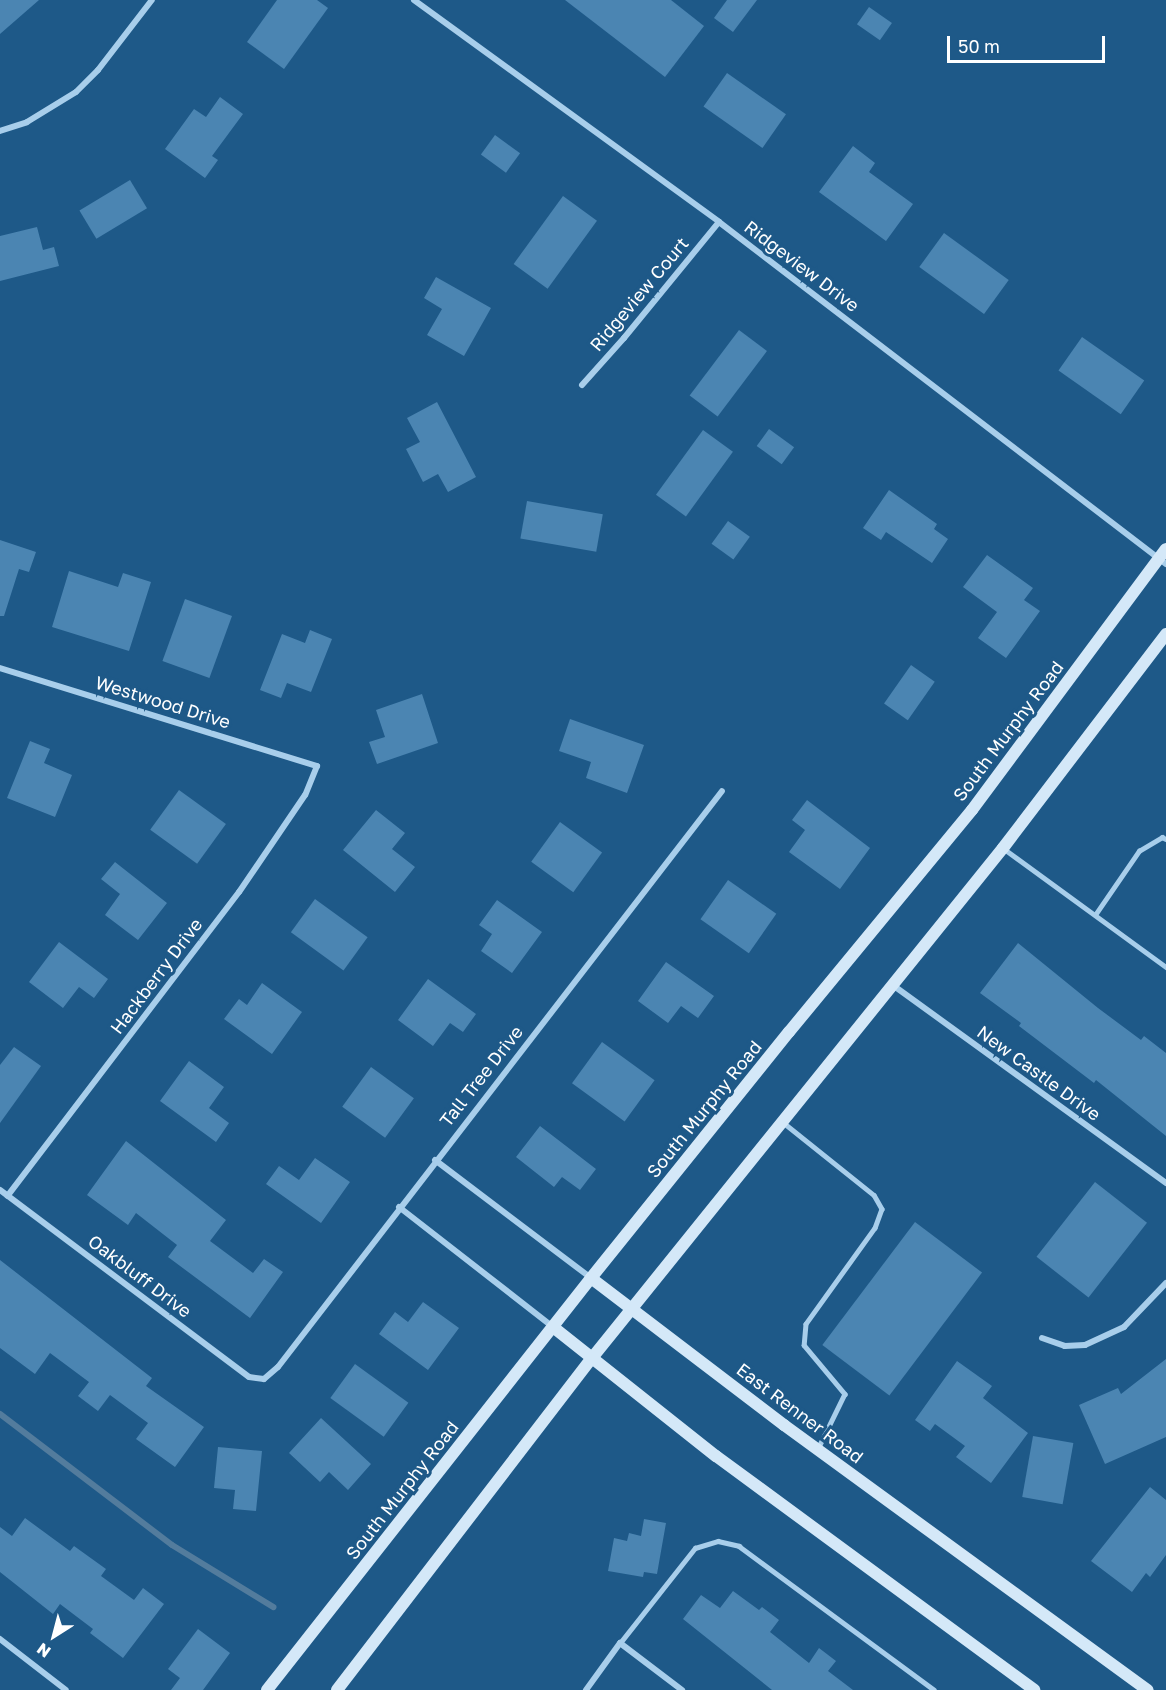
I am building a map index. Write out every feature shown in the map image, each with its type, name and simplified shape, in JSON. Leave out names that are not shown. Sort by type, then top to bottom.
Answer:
[{"type":"main road","name":"South Murphy Road","points":[[267,1690],[591,1278],[972,810],[1164,557]]},
{"type":"main road","points":[[337,1690],[592,1358],[781,1121],[894,986],[1003,848],[1166,634]]},
{"type":"main road","name":"East Renner Road","points":[[591,1278],[818,1450],[1148,1690]]},
{"type":"main road","points":[[553,1327],[716,1456],[1034,1690]]},
{"type":"street","points":[[0,131],[27,122],[76,92],[98,70],[152,0]]},
{"type":"street","name":"Ridgeview Drive","points":[[414,0],[719,222],[1164,557]]},
{"type":"street","name":"Ridgeview Court","points":[[582,385],[624,338],[719,222]]},
{"type":"street","name":"Westwood Drive","points":[[0,668],[317,766]]},
{"type":"street","name":"Hackberry Drive","points":[[7,1196],[239,892],[305,795],[317,766]]},
{"type":"street","name":"Tall Tree Drive","points":[[264,1379],[278,1367],[435,1160],[722,792]]},
{"type":"street","name":"New Castle Drive","points":[[894,986],[1166,1183]]},
{"type":"street","name":"East Renner Road","points":[[435,1160],[591,1278]]},
{"type":"street","name":"Oakbluff Drive","points":[[0,1190],[249,1377],[264,1379]]},
{"type":"street","points":[[399,1207],[553,1327]]},
{"type":"street","points":[[1042,1338],[1065,1347],[1085,1346],[1124,1327],[1166,1283]]},
{"type":"street","points":[[0,1639],[66,1690]]},
{"type":"street","points":[[586,1690],[620,1643],[682,1690]]},
{"type":"street","points":[[52,1690],[58,1683]]},
{"type":"lane","points":[[1095,915],[1139,851],[1162,837],[1166,839]]},
{"type":"lane","points":[[1003,848],[1166,967]]},
{"type":"lane","points":[[781,1121],[874,1195],[882,1209],[875,1228],[806,1324],[804,1345],[845,1394],[818,1450]]},
{"type":"lane","points":[[620,1643],[695,1548],[718,1540],[740,1546],[934,1690]]},
{"type":"building","points":[[0,0],[39,0],[0,34]]},
{"type":"building","points":[[277,0],[317,0],[328,8],[284,69],[247,42]]},
{"type":"building","points":[[565,0],[671,0],[704,26],[665,77]]},
{"type":"building","points":[[727,0],[757,0],[733,32],[714,18]]},
{"type":"building","points":[[869,7],[892,23],[880,40],[857,24]]},
{"type":"building","points":[[727,73],[786,114],[762,148],[703,107]]},
{"type":"building","points":[[220,97],[243,114],[212,156],[218,160],[205,178],[165,149],[194,109],[206,117]]},
{"type":"building","points":[[495,135],[520,153],[506,173],[481,154]]},
{"type":"building","points":[[853,146],[875,163],[869,172],[913,204],[886,241],[819,192]]},
{"type":"building","points":[[130,180],[147,208],[96,239],[79,210]]},
{"type":"building","points":[[563,196],[597,221],[548,289],[514,264]]},
{"type":"building","points":[[37,227],[43,250],[54,247],[59,266],[0,281],[0,236]]},
{"type":"building","points":[[944,233],[1009,280],[984,314],[919,267]]},
{"type":"building","points":[[436,277],[491,308],[464,356],[427,335],[442,309],[424,298]]},
{"type":"building","points":[[739,330],[767,351],[718,417],[690,395]]},
{"type":"building","points":[[1082,337],[1144,381],[1121,414],[1058,371]]},
{"type":"building","points":[[437,402],[476,477],[448,492],[438,474],[423,482],[406,449],[420,442],[407,418]]},
{"type":"building","points":[[769,429],[794,447],[782,464],[757,446]]},
{"type":"building","points":[[703,430],[733,452],[686,516],[656,495]]},
{"type":"building","points":[[889,490],[937,524],[934,529],[948,539],[932,563],[886,532],[881,540],[863,528]]},
{"type":"building","points":[[527,501],[603,514],[596,552],[520,538]]},
{"type":"building","points":[[728,521],[750,537],[733,560],[712,544]]},
{"type":"building","points":[[0,540],[36,552],[29,572],[19,569],[4,616],[0,616]]},
{"type":"building","points":[[987,555],[1033,588],[1024,600],[1040,611],[1006,658],[978,638],[997,612],[963,587]]},
{"type":"building","points":[[69,571],[118,587],[123,573],[151,582],[129,651],[52,627]]},
{"type":"building","points":[[185,599],[232,616],[209,678],[162,661]]},
{"type":"building","points":[[310,630],[332,639],[311,692],[287,683],[281,698],[260,690],[282,634],[305,643]]},
{"type":"building","points":[[911,665],[935,682],[908,720],[884,704]]},
{"type":"building","points":[[422,694],[438,743],[377,764],[369,742],[385,737],[376,710]]},
{"type":"building","points":[[570,719],[644,745],[627,793],[586,778],[591,762],[559,751]]},
{"type":"building","points":[[30,741],[50,749],[44,763],[72,775],[55,817],[7,798]]},
{"type":"building","points":[[179,790],[226,824],[197,864],[150,830]]},
{"type":"building","points":[[807,800],[870,848],[840,889],[789,852],[805,830],[792,820]]},
{"type":"building","points":[[376,810],[405,833],[392,849],[415,867],[395,892],[343,850]]},
{"type":"building","points":[[560,822],[602,853],[573,892],[531,862]]},
{"type":"building","points":[[115,862],[167,903],[138,940],[105,915],[120,894],[101,879]]},
{"type":"building","points":[[728,880],[776,914],[749,953],[700,919]]},
{"type":"building","points":[[315,899],[368,937],[343,970],[291,932]]},
{"type":"building","points":[[497,900],[542,932],[512,973],[481,951],[492,934],[479,925]]},
{"type":"building","points":[[59,942],[108,979],[94,998],[79,987],[63,1008],[29,982]]},
{"type":"building","points":[[1018,943],[1141,1040],[1144,1036],[1166,1053],[1166,1136],[1096,1080],[1094,1083],[1019,1026],[1021,1023],[980,993]]},
{"type":"building","points":[[666,962],[714,996],[698,1018],[681,1006],[668,1023],[638,1001]]},
{"type":"building","points":[[428,979],[476,1014],[463,1032],[450,1023],[433,1046],[398,1020]]},
{"type":"building","points":[[262,983],[302,1012],[272,1054],[224,1019],[239,999],[247,1005]]},
{"type":"building","points":[[602,1042],[655,1080],[625,1121],[572,1083]]},
{"type":"building","points":[[14,1047],[41,1066],[0,1123],[0,1065]]},
{"type":"building","points":[[189,1061],[224,1087],[209,1108],[229,1123],[216,1142],[160,1101]]},
{"type":"building","points":[[371,1067],[414,1098],[385,1138],[342,1107]]},
{"type":"building","points":[[540,1126],[596,1169],[580,1190],[562,1177],[554,1187],[516,1157]]},
{"type":"building","points":[[126,1141],[226,1220],[210,1241],[253,1273],[264,1259],[283,1272],[250,1318],[168,1257],[177,1245],[136,1213],[128,1225],[87,1195]]},
{"type":"building","points":[[315,1158],[350,1182],[321,1223],[266,1184],[279,1166],[299,1180]]},
{"type":"building","points":[[1095,1182],[1147,1223],[1089,1297],[1037,1257]]},
{"type":"building","points":[[915,1222],[982,1273],[889,1396],[822,1345]]},
{"type":"building","points":[[0,1260],[152,1378],[146,1386],[204,1427],[175,1467],[136,1439],[148,1423],[110,1395],[98,1411],[78,1396],[89,1382],[50,1353],[35,1374],[0,1348]]},
{"type":"building","points":[[423,1302],[459,1328],[428,1370],[379,1334],[395,1312],[408,1322]]},
{"type":"building","points":[[1166,1359],[1166,1437],[1105,1464],[1079,1405],[1118,1388],[1121,1394]]},
{"type":"building","points":[[957,1361],[992,1386],[983,1398],[1028,1433],[991,1483],[956,1457],[965,1446],[935,1424],[930,1431],[915,1420]]},
{"type":"building","points":[[355,1364],[408,1403],[384,1437],[330,1398]]},
{"type":"building","points":[[321,1418],[371,1464],[348,1490],[329,1472],[320,1482],[289,1453]]},
{"type":"building","points":[[1033,1436],[1073,1443],[1063,1504],[1022,1497]]},
{"type":"building","points":[[218,1447],[262,1451],[256,1511],[233,1509],[235,1490],[214,1488]]},
{"type":"building","points":[[1150,1487],[1166,1500],[1166,1555],[1150,1577],[1146,1573],[1132,1592],[1091,1561]]},
{"type":"building","points":[[25,1518],[70,1551],[74,1546],[106,1569],[101,1576],[134,1600],[143,1588],[164,1604],[123,1658],[90,1633],[93,1629],[60,1604],[53,1614],[0,1572],[0,1527],[12,1536]]},
{"type":"building","points":[[644,1519],[666,1523],[657,1574],[644,1572],[643,1577],[608,1571],[614,1538],[627,1541],[629,1533],[641,1536]]},
{"type":"building","points":[[733,1591],[759,1610],[762,1607],[779,1620],[770,1632],[809,1663],[819,1648],[836,1661],[828,1671],[853,1690],[772,1690],[683,1619],[701,1595],[720,1608]]},
{"type":"building","points":[[198,1629],[230,1653],[203,1690],[171,1690],[180,1678],[168,1669]]},
{"type":"waterway","points":[[0,1414],[172,1545],[273,1607]]}]
